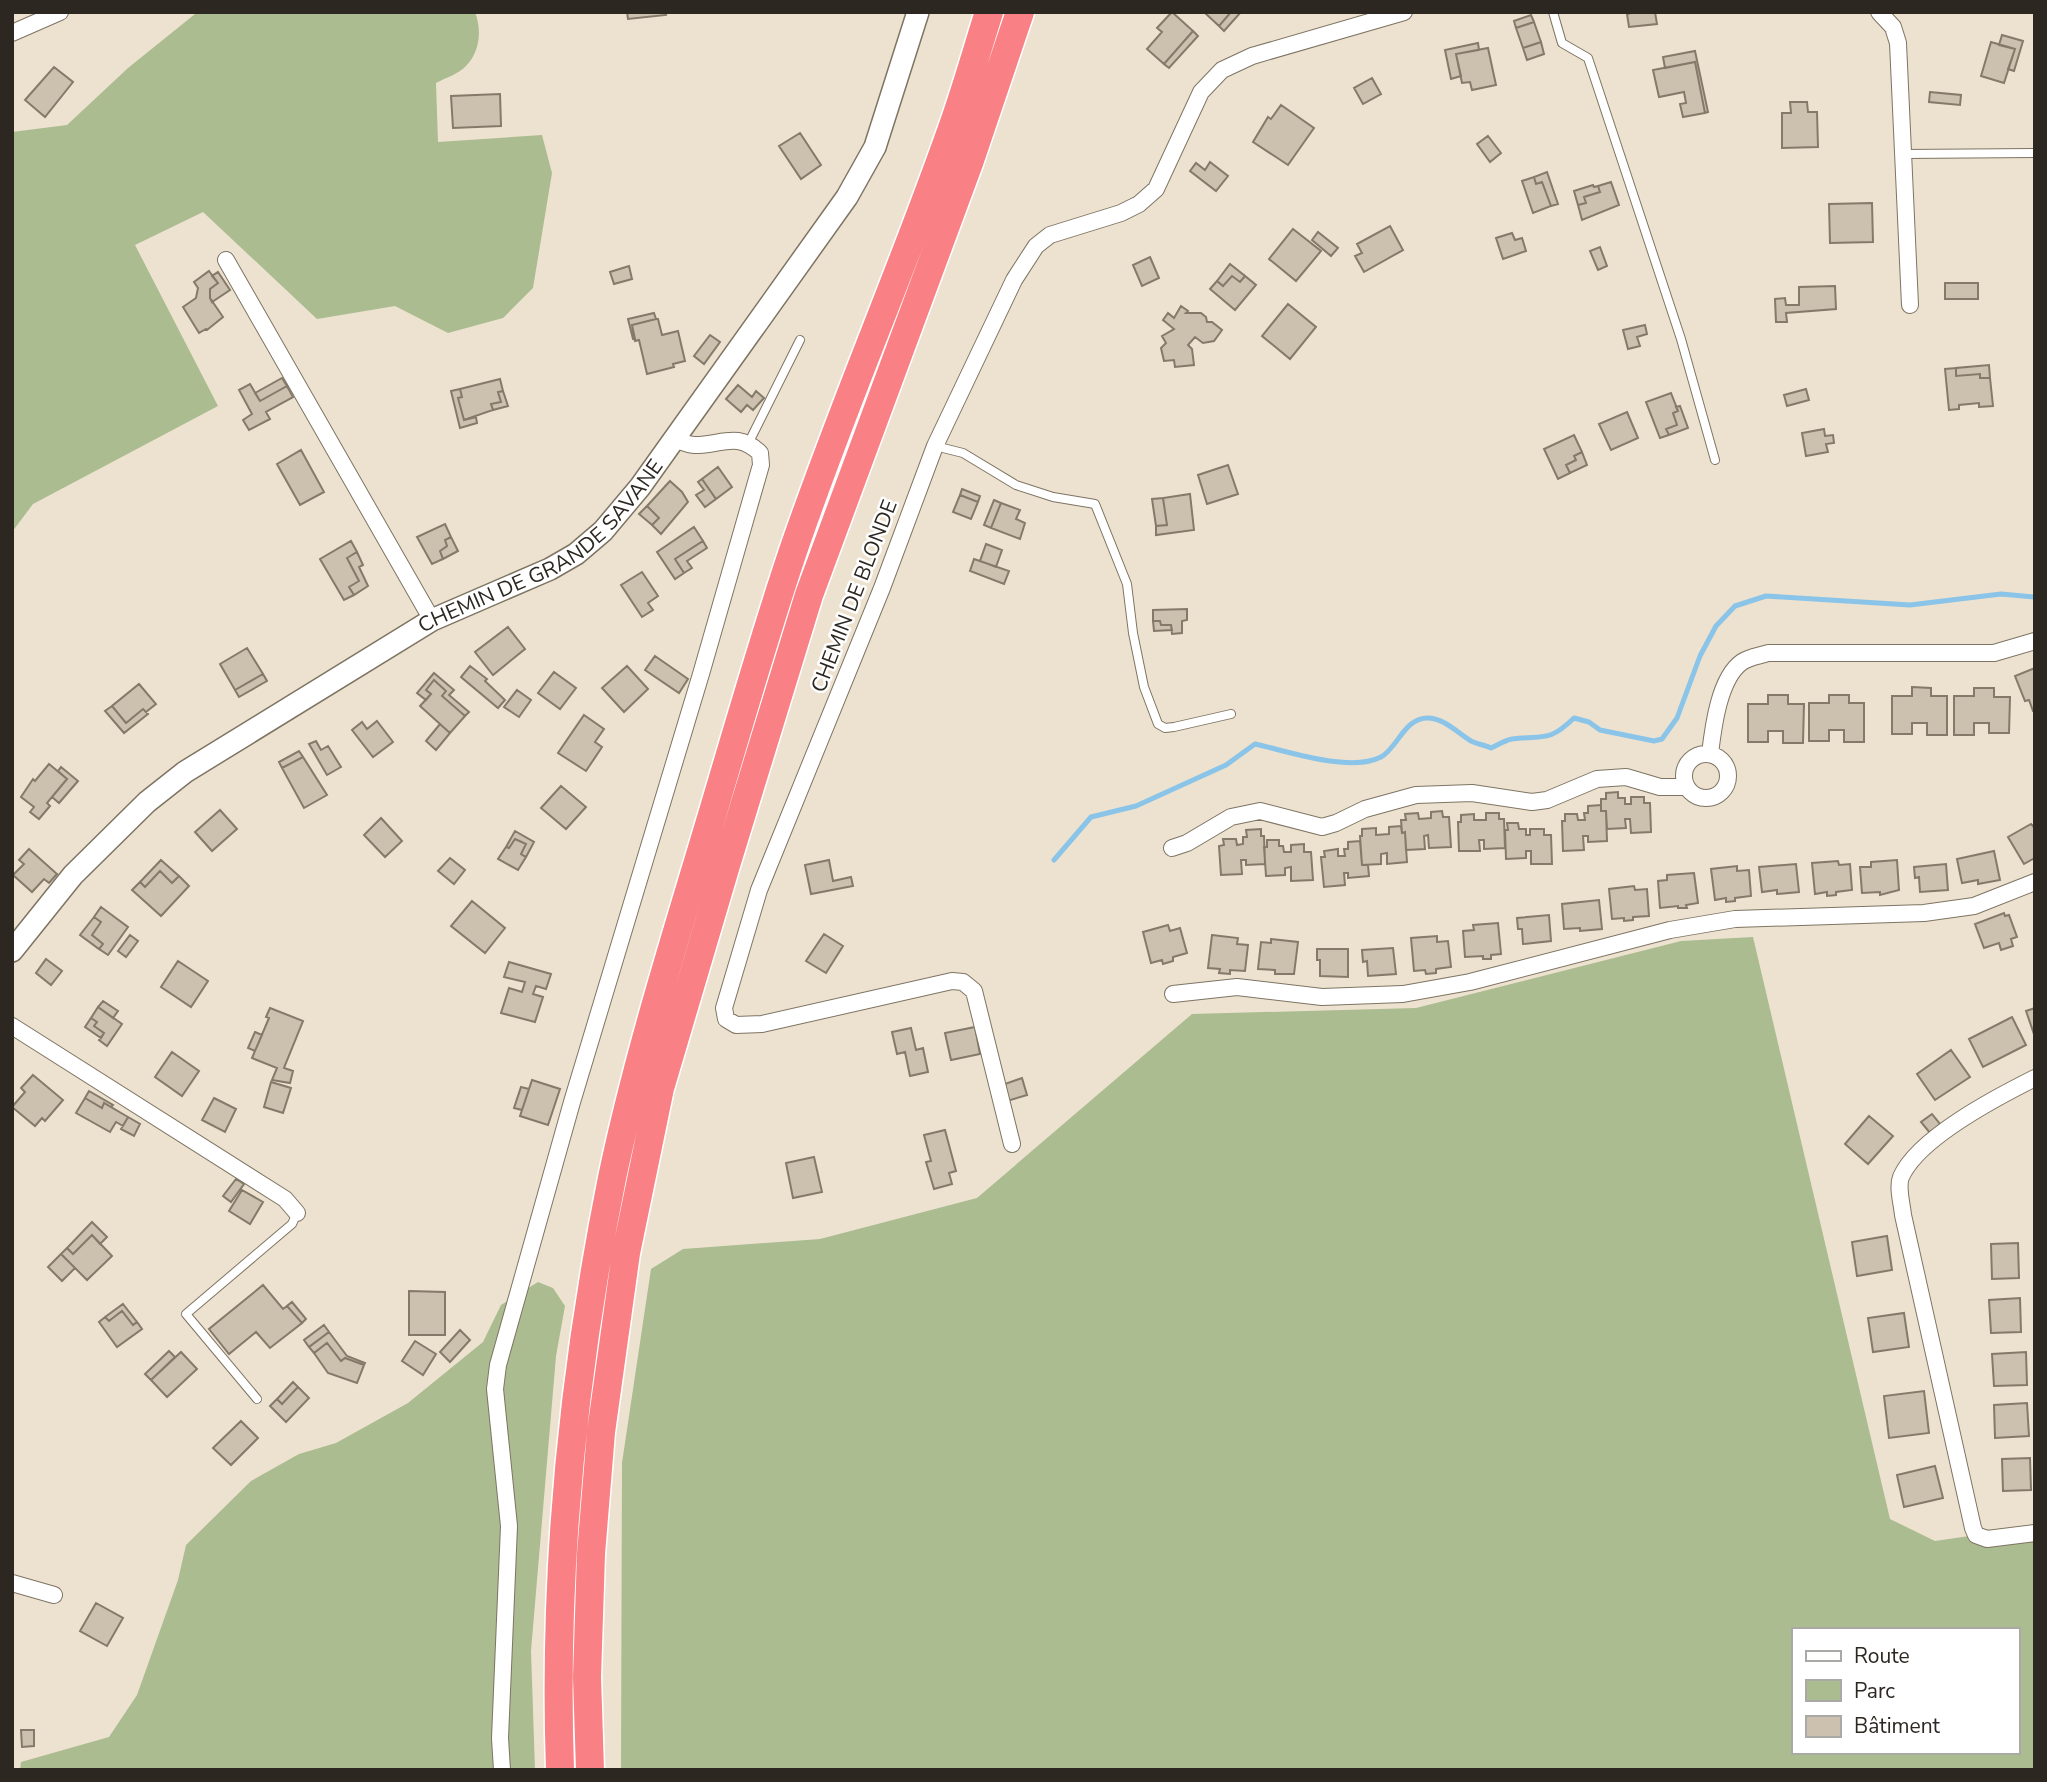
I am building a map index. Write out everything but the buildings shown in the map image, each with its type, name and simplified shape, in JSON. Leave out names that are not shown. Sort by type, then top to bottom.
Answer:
[{"type":"highway","points":[[561,1770],[558,1662],[561,1574],[574,1419],[588,1312],[616,1163],[663,978],[793,553],[957,116],[989,12]]},
{"type":"highway","points":[[590,1770],[587,1677],[591,1554],[601,1432],[626,1253],[660,1088],[809,595],[964,176],[1020,12]]},
{"type":"street","points":[[12,33],[60,12]]},
{"type":"street","name":"CHEMIN DE GRANDE SAVANE","points":[[12,951],[73,875],[147,802],[186,772],[432,620],[550,569],[576,554],[603,531],[640,487],[847,197],[875,147],[918,12]]},
{"type":"street","name":"CHEMIN DE BLONDE","points":[[1012,1144],[974,991],[963,982],[952,981],[762,1024],[736,1025],[726,1019],[724,1008],[759,890],[882,588],[935,446],[1014,280],[1036,246],[1050,235],[1121,213],[1139,204],[1156,189],[1201,92],[1222,70],[1252,55],[1404,12]]},
{"type":"street","points":[[1880,12],[1893,27],[1898,43],[1910,305]]},
{"type":"street","points":[[226,260],[432,620]]},
{"type":"street","points":[[502,1770],[500,1738],[509,1526],[495,1389],[499,1365],[572,1102],[758,478],[760,453],[749,442],[728,440],[694,445],[673,439]]},
{"type":"street","points":[[1710,754],[1724,688],[1731,672],[1743,660],[1768,653],[1994,653],[2035,641]]},
{"type":"street","points":[[1710,754],[1723,761],[1728,775],[1724,790],[1704,799],[1696,797],[1686,786],[1683,773],[1696,756],[1710,754]]},
{"type":"street","points":[[1172,848],[1187,843],[1231,817],[1260,811],[1322,827],[1365,809],[1416,795],[1472,793],[1532,802],[1547,800],[1597,779],[1626,777],[1660,786],[1686,786]]},
{"type":"street","points":[[1173,993],[1237,987],[1322,997],[1403,993],[1470,982],[1670,930],[1735,919],[1924,913],[1974,905],[2035,882]]},
{"type":"street","points":[[12,1026],[285,1199],[297,1213]]},
{"type":"street","points":[[2035,1079],[1992,1099],[1930,1143],[1911,1160],[1900,1180],[1903,1215],[1973,1528],[1976,1535],[1987,1539],[2035,1533]]},
{"type":"street","points":[[12,1583],[54,1595]]},
{"type":"lane","points":[[1553,12],[1562,43],[1588,58],[1681,339],[1715,460]]},
{"type":"lane","points":[[1904,154],[2035,153]]},
{"type":"lane","points":[[749,442],[800,340]]},
{"type":"lane","points":[[935,446],[963,453],[1016,485],[1053,497],[1095,504],[1128,584],[1133,633],[1144,687],[1158,724],[1164,728],[1174,727],[1231,714]]},
{"type":"lane","points":[[257,1399],[186,1314],[292,1224],[297,1213]]},
{"type":"green space","points":[[475,12],[479,33],[477,48],[471,60],[456,74],[436,83],[438,142],[542,135],[552,173],[533,288],[503,318],[448,333],[395,306],[317,319],[203,212],[135,245],[218,406],[33,504],[12,532],[12,132],[67,125],[128,68],[195,14]]},
{"type":"green space","points":[[1753,937],[1890,1519],[1935,1541],[1976,1535],[2035,1532],[2035,1770],[621,1770],[622,1463],[651,1269],[683,1249],[820,1239],[977,1198],[1192,1014],[1416,1008],[1681,941]]},
{"type":"green space","points":[[538,1282],[553,1288],[565,1306],[556,1356],[531,1651],[535,1770],[20,1770],[21,1762],[109,1737],[137,1695],[178,1580],[186,1545],[251,1481],[299,1454],[336,1443],[408,1403],[483,1342],[501,1305]]},
{"type":"waterway","points":[[1054,860],[1091,817],[1136,806],[1226,765],[1255,744],[1336,762],[1368,761],[1387,753],[1413,722],[1429,718],[1446,724],[1471,741],[1491,748],[1509,740],[1551,735],[1574,718],[1589,722],[1600,730],[1654,741],[1662,739],[1677,718],[1700,656],[1716,626],[1735,606],[1766,596],[1910,605],[2001,594],[2035,597]]}]
